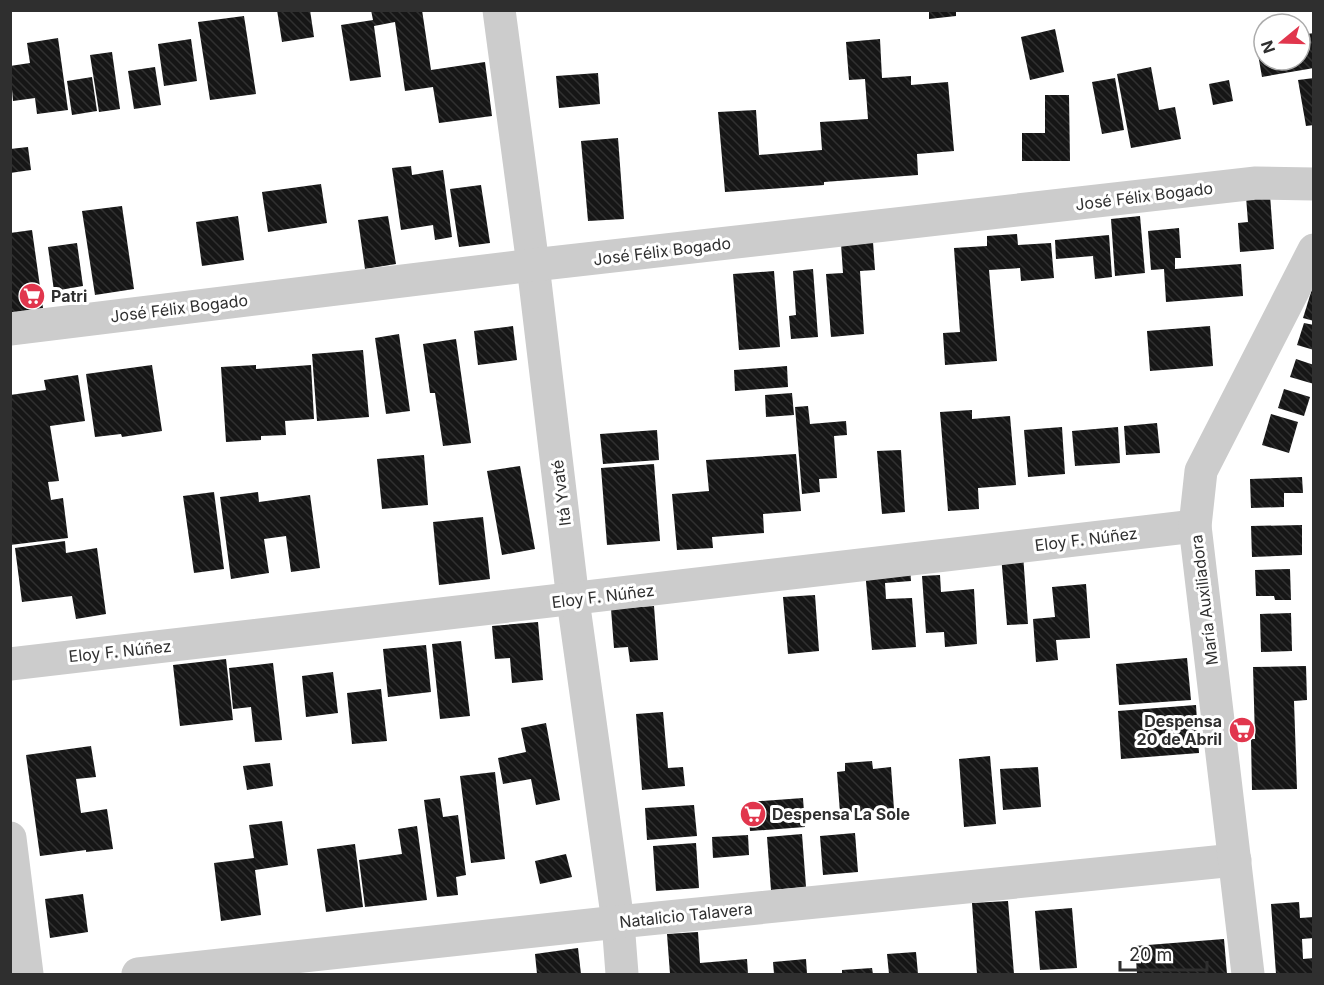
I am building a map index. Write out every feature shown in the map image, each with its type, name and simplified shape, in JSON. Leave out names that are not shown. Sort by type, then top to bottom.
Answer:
[{"type":"street","name":"Itá Yvaté","points":[[499,10],[533,266],[573,600],[618,922],[622,975]]},
{"type":"street","name":"José Félix Bogado","points":[[10,329],[1256,183],[1314,184]]},
{"type":"street","name":"María Auxiliadora","points":[[1248,975],[1195,526],[1202,471],[1314,250]]},
{"type":"street","name":"Eloy F. Núñez","points":[[10,664],[1195,526]]},
{"type":"street","points":[[10,838],[27,975]]},
{"type":"street","name":"Natalicio Talavera","points":[[138,975],[618,922],[1235,860]]},
{"type":"building","points":[[277,10],[310,10],[314,37],[282,42]]},
{"type":"building","points":[[371,10],[422,10],[431,70],[485,62],[492,116],[439,123],[433,87],[405,91],[395,22],[374,26],[381,77],[350,81],[341,25],[373,20]]},
{"type":"building","points":[[929,10],[956,10],[956,16],[929,19]]},
{"type":"building","points":[[244,16],[256,94],[210,100],[198,22]]},
{"type":"building","points":[[1055,29],[1064,72],[1030,80],[1021,37]]},
{"type":"building","points":[[1312,33],[1314,33],[1314,68],[1312,68]]},
{"type":"building","points":[[58,38],[68,110],[37,114],[35,98],[13,101],[10,66],[30,63],[27,43]]},
{"type":"building","points":[[191,39],[197,81],[164,86],[158,44]]},
{"type":"building","points":[[880,39],[882,78],[911,76],[911,85],[948,82],[954,151],[917,154],[918,175],[725,192],[718,112],[756,110],[759,155],[822,150],[820,122],[868,119],[865,79],[849,80],[846,42]]},
{"type":"building","points":[[112,52],[120,109],[99,112],[90,55]]},
{"type":"building","points":[[155,67],[161,105],[134,109],[128,71]]},
{"type":"building","points":[[1151,67],[1159,110],[1175,107],[1181,139],[1131,148],[1117,74]]},
{"type":"building","points":[[1261,72],[1291,72],[1262,77]]},
{"type":"building","points":[[598,73],[600,104],[559,108],[556,76]]},
{"type":"building","points":[[92,77],[97,111],[72,115],[67,81]]},
{"type":"building","points":[[1115,78],[1124,130],[1102,134],[1092,82]]},
{"type":"building","points":[[1314,78],[1314,125],[1306,126],[1298,80]]},
{"type":"building","points":[[1229,80],[1233,101],[1213,105],[1209,84]]},
{"type":"building","points":[[1045,95],[1069,95],[1070,161],[1022,161],[1022,133],[1045,133]]},
{"type":"building","points":[[618,138],[624,219],[588,221],[581,141]]},
{"type":"building","points":[[28,147],[31,170],[10,173],[10,149]]},
{"type":"building","points":[[411,166],[412,175],[443,170],[452,237],[435,240],[433,225],[401,230],[392,168]]},
{"type":"building","points":[[321,184],[327,223],[268,232],[262,192]]},
{"type":"building","points":[[481,185],[490,243],[459,247],[450,189]]},
{"type":"building","points":[[1270,195],[1274,249],[1240,252],[1238,223],[1248,222],[1246,197]]},
{"type":"building","points":[[122,206],[134,289],[95,295],[82,211]]},
{"type":"building","points":[[238,216],[244,260],[202,266],[196,222]]},
{"type":"building","points":[[388,216],[396,264],[365,269],[358,220]]},
{"type":"building","points":[[1140,216],[1145,273],[1115,276],[1111,219]]},
{"type":"building","points":[[1179,228],[1181,258],[1175,258],[1175,269],[1241,264],[1243,296],[1166,302],[1164,269],[1151,270],[1148,231]]},
{"type":"building","points":[[32,230],[43,308],[10,313],[10,233]]},
{"type":"building","points":[[1017,234],[1018,245],[1051,243],[1054,278],[1021,281],[1020,268],[989,270],[997,361],[945,365],[943,333],[960,332],[954,248],[987,246],[987,236]]},
{"type":"building","points":[[1109,235],[1112,277],[1095,279],[1093,256],[1056,259],[1055,240]]},
{"type":"building","points":[[873,242],[875,270],[860,271],[864,334],[831,337],[826,274],[843,273],[841,244]]},
{"type":"building","points":[[77,243],[83,286],[54,291],[48,247]]},
{"type":"building","points":[[813,269],[818,337],[791,339],[789,316],[796,315],[793,271]]},
{"type":"building","points":[[774,271],[780,347],[739,350],[733,274]]},
{"type":"building","points":[[1312,289],[1314,290],[1314,321],[1303,318]]},
{"type":"building","points":[[1304,323],[1314,325],[1314,350],[1297,345]]},
{"type":"building","points":[[513,326],[517,360],[478,365],[474,331]]},
{"type":"building","points":[[1210,326],[1213,366],[1150,371],[1147,331]]},
{"type":"building","points":[[399,334],[410,411],[386,414],[375,338]]},
{"type":"building","points":[[456,339],[471,443],[443,446],[435,393],[430,393],[423,344]]},
{"type":"building","points":[[363,350],[369,417],[317,421],[312,354]]},
{"type":"building","points":[[1296,359],[1314,365],[1314,384],[1290,377]]},
{"type":"building","points":[[152,365],[162,431],[122,437],[121,434],[95,437],[86,374]]},
{"type":"building","points":[[256,365],[256,369],[311,365],[314,419],[285,421],[286,435],[261,436],[261,440],[226,442],[221,367]]},
{"type":"building","points":[[787,366],[788,387],[735,391],[734,370]]},
{"type":"building","points":[[78,375],[85,421],[50,426],[59,481],[48,482],[51,500],[63,498],[68,538],[10,545],[10,395],[46,390],[44,380]]},
{"type":"building","points":[[1284,389],[1310,397],[1304,416],[1278,408]]},
{"type":"building","points":[[792,393],[794,415],[766,417],[765,395]]},
{"type":"building","points":[[808,406],[810,424],[846,421],[847,435],[834,436],[837,478],[819,479],[820,492],[802,494],[795,407]]},
{"type":"building","points":[[972,410],[972,419],[1010,416],[1016,485],[978,488],[979,509],[948,511],[940,412]]},
{"type":"building","points":[[1271,414],[1298,422],[1289,453],[1262,445]]},
{"type":"building","points":[[1157,423],[1160,453],[1126,455],[1124,426]]},
{"type":"building","points":[[1062,427],[1065,474],[1028,477],[1024,430]]},
{"type":"building","points":[[1118,427],[1120,463],[1075,466],[1072,431]]},
{"type":"building","points":[[657,430],[659,460],[603,464],[600,434]]},
{"type":"building","points":[[901,450],[905,512],[882,514],[877,451]]},
{"type":"building","points":[[796,454],[801,511],[763,514],[764,533],[712,537],[713,548],[677,550],[672,494],[709,491],[706,460]]},
{"type":"building","points":[[424,455],[428,505],[382,509],[377,459]]},
{"type":"building","points":[[654,464],[660,541],[607,545],[601,468]]},
{"type":"building","points":[[520,466],[535,549],[502,555],[487,471]]},
{"type":"building","points":[[1302,477],[1303,493],[1284,493],[1284,507],[1251,508],[1250,479]]},
{"type":"building","points":[[214,492],[224,569],[194,573],[183,496]]},
{"type":"building","points":[[258,492],[259,502],[310,495],[320,568],[291,572],[286,536],[264,539],[269,573],[231,579],[220,497]]},
{"type":"building","points":[[483,517],[490,579],[439,585],[433,522]]},
{"type":"building","points":[[1302,525],[1302,555],[1252,557],[1251,526]]},
{"type":"building","points":[[65,541],[66,553],[97,548],[106,614],[76,619],[72,596],[22,602],[15,548]]},
{"type":"building","points":[[1023,554],[1028,624],[1007,625],[1001,555]]},
{"type":"building","points":[[910,567],[911,581],[885,583],[886,599],[912,598],[916,647],[872,650],[865,570]]},
{"type":"building","points":[[1290,569],[1291,600],[1275,600],[1274,596],[1256,596],[1255,570]]},
{"type":"building","points":[[940,575],[941,592],[974,589],[977,644],[945,647],[944,632],[926,633],[922,576]]},
{"type":"building","points":[[1086,584],[1090,638],[1056,640],[1058,660],[1036,662],[1033,619],[1055,617],[1052,587]]},
{"type":"building","points":[[815,595],[819,651],[788,654],[783,597]]},
{"type":"building","points":[[654,606],[658,660],[630,662],[628,647],[614,648],[611,609]]},
{"type":"building","points":[[1291,613],[1292,651],[1261,652],[1260,614]]},
{"type":"building","points":[[538,622],[543,680],[512,683],[510,658],[495,659],[492,626]]},
{"type":"building","points":[[461,641],[470,716],[440,719],[432,644]]},
{"type":"building","points":[[426,645],[431,692],[388,697],[383,649]]},
{"type":"building","points":[[1187,658],[1191,700],[1119,705],[1116,664]]},
{"type":"building","points":[[226,659],[233,720],[180,726],[173,665]]},
{"type":"building","points":[[273,663],[282,740],[255,742],[251,707],[233,709],[229,668]]},
{"type":"building","points":[[1306,666],[1307,700],[1294,701],[1297,789],[1252,790],[1251,739],[1255,739],[1253,667]]},
{"type":"building","points":[[333,672],[338,713],[306,717],[302,676]]},
{"type":"building","points":[[381,689],[387,741],[352,744],[347,693]]},
{"type":"building","points":[[1196,705],[1199,753],[1121,759],[1118,711]]},
{"type":"building","points":[[663,712],[668,768],[683,767],[685,786],[642,790],[636,714]]},
{"type":"building","points":[[546,723],[560,800],[536,805],[531,779],[503,784],[498,758],[526,752],[521,728]]},
{"type":"building","points":[[91,746],[96,777],[76,779],[81,813],[107,809],[113,849],[40,856],[26,755]]},
{"type":"building","points":[[990,756],[996,824],[964,827],[959,759]]},
{"type":"building","points":[[872,761],[873,769],[891,767],[894,809],[840,813],[837,772],[845,771],[845,763]]},
{"type":"building","points":[[270,763],[273,786],[247,790],[243,766]]},
{"type":"building","points":[[1038,767],[1041,807],[1003,810],[1000,769]]},
{"type":"building","points":[[495,772],[505,859],[471,863],[460,776]]},
{"type":"building","points":[[440,798],[443,817],[458,815],[466,875],[456,877],[458,895],[437,897],[424,800]]},
{"type":"building","points":[[803,798],[805,827],[750,831],[748,802]]},
{"type":"building","points":[[694,805],[697,836],[647,840],[645,808]]},
{"type":"building","points":[[282,821],[288,865],[255,870],[261,915],[221,921],[214,863],[254,858],[249,825]]},
{"type":"building","points":[[417,826],[427,900],[365,907],[359,860],[402,854],[398,829]]},
{"type":"building","points":[[855,833],[858,872],[823,875],[820,836]]},
{"type":"building","points":[[802,834],[806,887],[771,890],[767,837]]},
{"type":"building","points":[[748,835],[749,855],[713,858],[712,837]]},
{"type":"building","points":[[696,843],[699,888],[656,891],[653,846]]},
{"type":"building","points":[[355,844],[363,907],[326,912],[317,849]]},
{"type":"building","points":[[566,854],[572,877],[540,884],[535,861]]},
{"type":"building","points":[[83,894],[88,932],[50,938],[45,899]]},
{"type":"building","points":[[1008,901],[1014,974],[977,974],[972,903]]},
{"type":"building","points":[[1299,902],[1300,918],[1314,917],[1314,938],[1302,939],[1303,959],[1314,958],[1314,974],[1276,974],[1271,904]]},
{"type":"building","points":[[1072,908],[1077,968],[1040,970],[1035,911]]},
{"type":"building","points":[[698,932],[700,963],[747,959],[748,974],[670,974],[667,934]]},
{"type":"building","points":[[1224,939],[1227,974],[1137,974],[1135,946]]},
{"type":"building","points":[[578,948],[581,974],[537,974],[535,954]]},
{"type":"building","points":[[916,952],[918,974],[889,974],[887,954]]},
{"type":"building","points":[[806,959],[807,974],[774,974],[773,962]]},
{"type":"building","points":[[872,968],[873,974],[842,974],[842,970]]},
{"type":"place","name":"Patri","points":[[32,296]]},
{"type":"place","name":"Despensa 20 de Abril","points":[[1242,730]]},
{"type":"place","name":"Despensa La Sole","points":[[753,814]]}]
